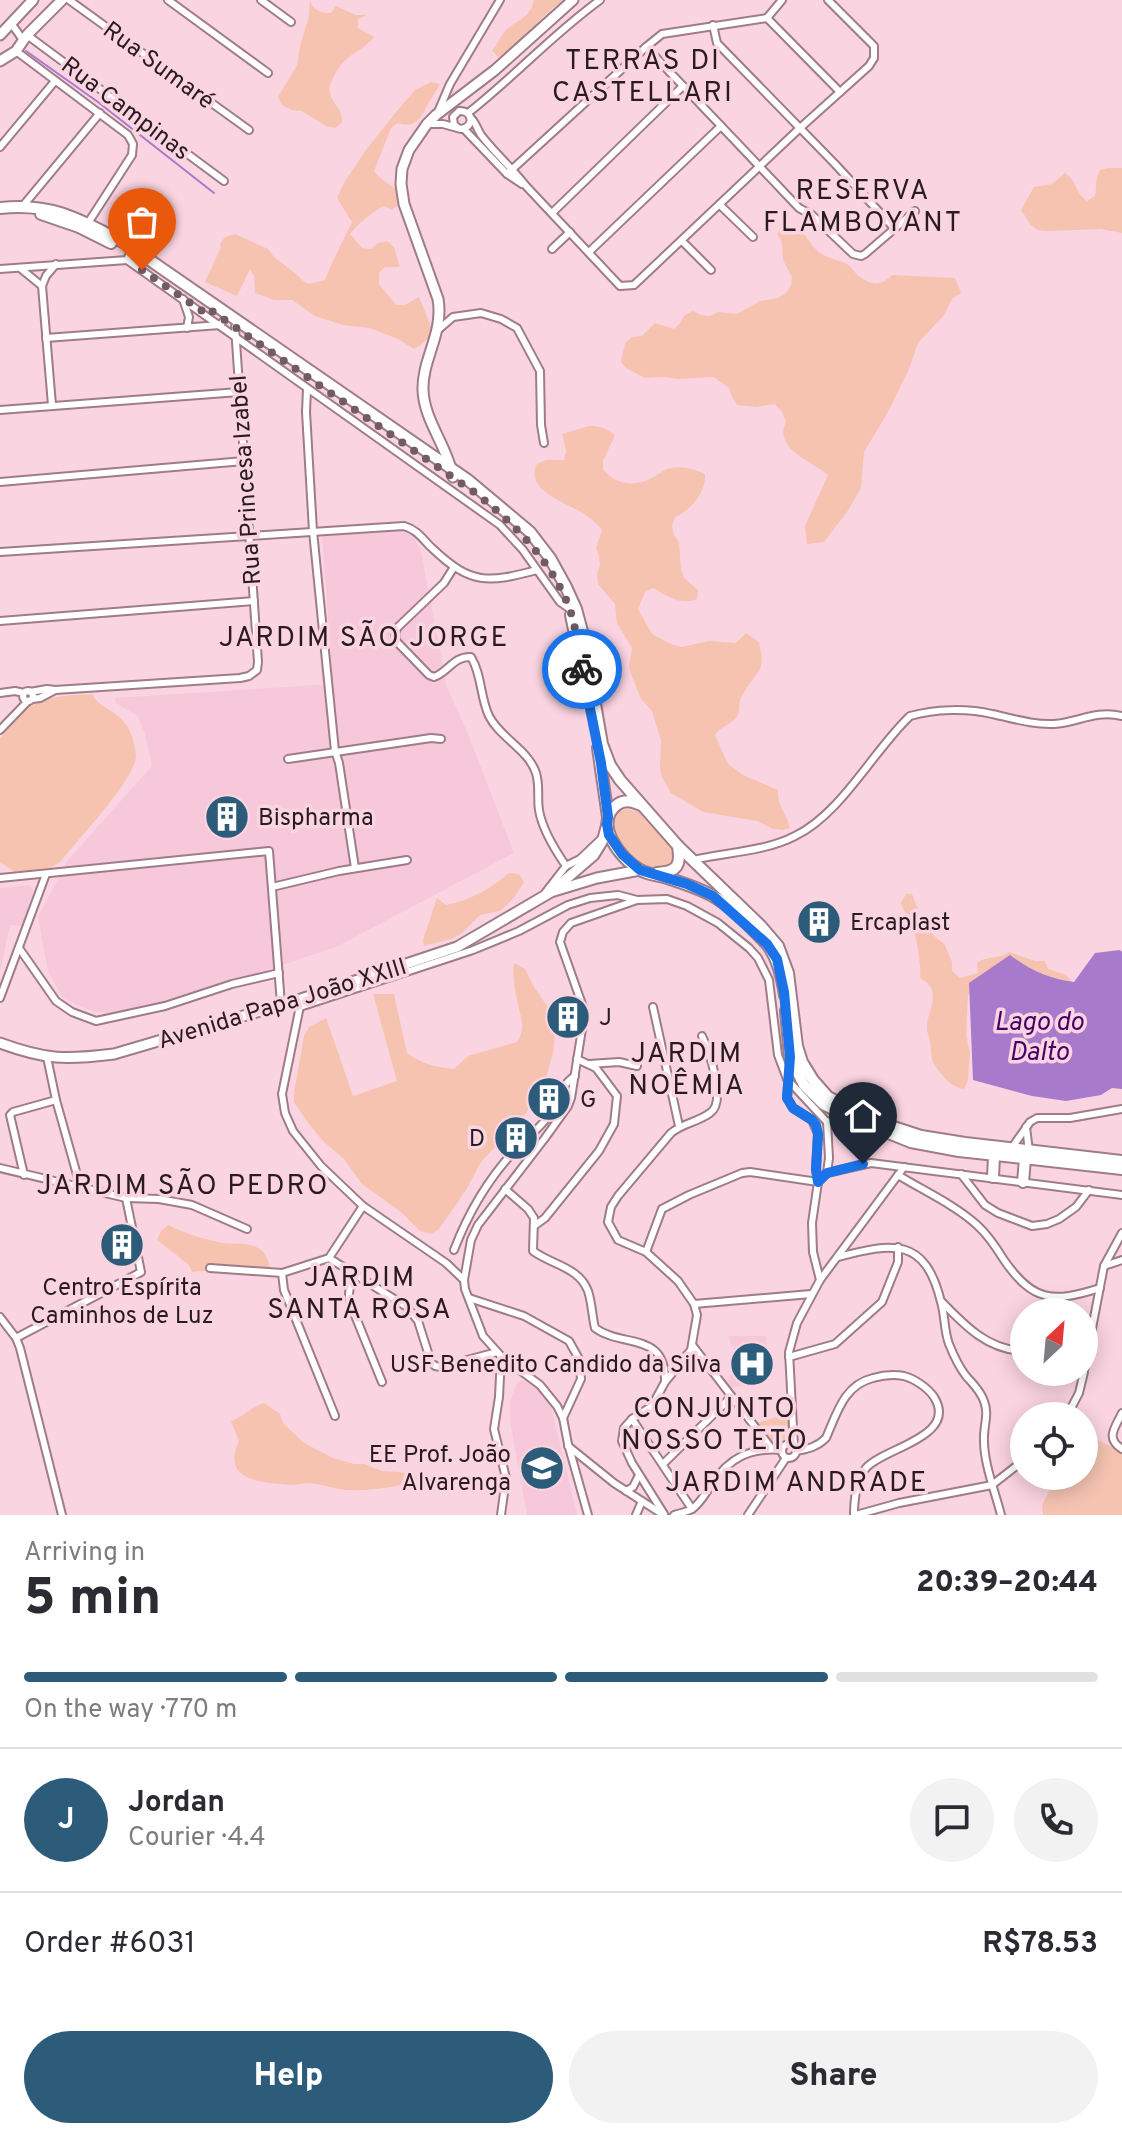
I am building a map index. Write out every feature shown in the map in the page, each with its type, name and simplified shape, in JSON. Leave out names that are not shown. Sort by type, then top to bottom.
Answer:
[{"type":"main road","points":[[0,35],[33,0]]},
{"type":"main road","points":[[0,61],[16,51],[25,37],[62,0]]},
{"type":"main road","points":[[452,474],[427,412],[423,386],[438,330],[440,308],[404,204],[402,169],[409,150],[436,115],[495,70],[573,0]]},
{"type":"main road","points":[[0,208],[39,207],[57,211],[88,223],[133,248],[235,332],[486,494],[530,532],[550,558],[576,609],[602,744],[610,765],[678,846],[778,946],[788,973],[797,1046],[802,1062],[828,1097],[875,1121],[921,1136],[1122,1169]]},
{"type":"main road","points":[[0,215],[38,214],[58,219],[129,257],[438,460],[506,516],[527,538],[553,575],[570,609],[601,763],[609,835],[622,854],[646,872],[687,884],[713,896],[767,944],[777,959],[784,992],[790,1057],[804,1085],[823,1104],[911,1142],[994,1156],[1122,1161]]},
{"type":"main road","points":[[438,460],[444,448]]},
{"type":"main road","points":[[605,837],[607,820],[617,805],[631,801],[643,806]]},
{"type":"main road","name":"Avenida Papa João XXIII","points":[[0,1043],[47,1057],[75,1059],[114,1054],[281,1004],[300,1003],[457,947],[546,895],[594,855],[605,837]]},
{"type":"main road","points":[[646,872],[665,873],[673,870],[680,859],[678,846]]},
{"type":"main road","name":"Avenida Papa João XXIII","points":[[546,895],[597,878],[646,872]]},
{"type":"main road","points":[[1023,1182],[1027,1155]]},
{"type":"main road","points":[[993,1177],[994,1156]]},
{"type":"street","name":"Rua Sumaré","points":[[69,0],[249,130]]},
{"type":"street","points":[[168,0],[268,73]]},
{"type":"street","points":[[261,0],[291,22]]},
{"type":"street","points":[[436,115],[450,84],[500,0]]},
{"type":"street","points":[[600,0],[467,114],[456,112],[453,122],[526,186],[620,286],[626,287],[634,285],[869,66],[875,52],[874,46],[828,0]]},
{"type":"street","points":[[510,172],[662,34],[767,18],[782,0]]},
{"type":"street","points":[[767,18],[840,92]]},
{"type":"street","name":"Rua Campinas","points":[[11,23],[25,37],[224,181]]},
{"type":"street","points":[[713,25],[717,43],[894,228]]},
{"type":"street","points":[[646,47],[791,200],[812,215],[849,251],[857,255],[865,254],[915,211]]},
{"type":"street","points":[[16,51],[128,135],[133,144],[132,155],[88,223]]},
{"type":"street","points":[[0,147],[55,81]]},
{"type":"street","points":[[552,213],[683,86]]},
{"type":"street","points":[[453,102],[476,122],[480,133],[510,172]]},
{"type":"street","points":[[22,207],[100,113]]},
{"type":"street","points":[[427,124],[461,129],[469,126],[467,114]]},
{"type":"street","points":[[589,252],[721,126]]},
{"type":"street","points":[[720,205],[753,237]]},
{"type":"street","points":[[552,249],[570,232]]},
{"type":"street","points":[[682,241],[711,270]]},
{"type":"street","points":[[0,269],[129,257],[183,299],[206,306]]},
{"type":"street","points":[[52,405],[42,286],[56,264]]},
{"type":"street","points":[[20,267],[42,286]]},
{"type":"street","points":[[183,299],[189,317],[187,328]]},
{"type":"street","points":[[189,317],[206,306]]},
{"type":"street","points":[[438,330],[453,317],[481,313],[517,328],[540,371],[544,443]]},
{"type":"street","points":[[46,338],[187,328],[222,322]]},
{"type":"street","points":[[235,332],[257,354],[500,525],[523,550],[560,602],[570,609]]},
{"type":"street","name":"Rua Princesa Izabel","points":[[27,697],[40,698],[55,690],[249,676],[257,670],[235,332]]},
{"type":"street","points":[[237,360],[243,353],[257,354]]},
{"type":"street","points":[[307,389],[313,531],[335,751],[355,868]]},
{"type":"street","points":[[0,410],[239,392]]},
{"type":"street","points":[[306,412],[319,397]]},
{"type":"street","points":[[0,482],[244,461]]},
{"type":"street","points":[[0,552],[404,526],[420,534],[464,574],[494,579],[537,570]]},
{"type":"street","points":[[454,567],[444,583],[397,628],[396,641],[434,677],[441,675],[458,659],[471,657],[493,723],[521,750],[535,770],[540,790],[539,810],[547,833],[566,866]]},
{"type":"street","points":[[0,621],[254,601]]},
{"type":"street","points":[[0,730],[27,697],[15,691],[4,692]]},
{"type":"street","points":[[693,860],[763,847],[796,836],[829,810],[910,716],[968,711],[1049,724],[1101,713],[1122,716]]},
{"type":"street","points":[[288,759],[441,739]]},
{"type":"street","points":[[546,895],[566,866],[580,859],[593,844],[605,837]]},
{"type":"street","points":[[0,878],[269,851],[281,1004]]},
{"type":"street","points":[[272,887],[407,860]]},
{"type":"street","points":[[0,998],[46,874]]},
{"type":"street","points":[[464,1280],[446,1263],[363,1206],[321,1166],[293,1131],[285,1113],[282,1094],[300,1003],[473,950],[519,931],[568,905],[590,898],[618,895],[637,900],[667,899],[718,923],[758,958],[769,980],[778,1055],[787,1079],[827,1122]]},
{"type":"street","points":[[588,1515],[563,1418],[540,1385],[499,1354],[483,1336],[464,1280],[471,1240],[478,1225],[568,1106],[575,1076],[583,1007],[560,942],[563,932],[571,923],[637,900]]},
{"type":"street","points":[[19,948],[56,1001],[72,1012],[96,1021],[165,1006],[232,984],[279,973]]},
{"type":"street","points":[[653,1007],[679,1126]]},
{"type":"street","points":[[669,1515],[639,1475],[622,1441],[624,1428],[652,1406],[665,1382],[693,1346],[697,1319],[694,1304],[678,1281],[646,1252],[618,1240],[608,1222],[611,1207],[671,1133],[679,1126],[711,1113],[718,1102],[711,1060],[702,1036]]},
{"type":"street","points":[[47,1057],[81,1189]]},
{"type":"street","points":[[790,1057],[787,1098],[793,1108],[812,1120],[818,1134],[818,1182],[812,1223],[813,1252],[820,1280]]},
{"type":"street","points":[[534,1226],[545,1218],[599,1151],[614,1124],[617,1096],[596,1068],[577,1059]]},
{"type":"street","points":[[587,1064],[619,1062],[637,1066]]},
{"type":"street","points":[[454,1250],[478,1198],[522,1143],[537,1131],[557,1103],[563,1085],[575,1076]]},
{"type":"street","points":[[24,1175],[10,1115],[56,1100]]},
{"type":"street","points":[[823,1104],[827,1122],[827,1173]]},
{"type":"street","points":[[1011,1149],[1026,1127],[1037,1118],[1070,1118],[1122,1109]]},
{"type":"street","points":[[1026,1127],[1027,1155]]},
{"type":"street","points":[[818,1182],[827,1173],[871,1163],[1122,1195]]},
{"type":"street","points":[[786,1458],[793,1458],[795,1449],[789,1352],[797,1323],[820,1280],[904,1167]]},
{"type":"street","points":[[0,1168],[126,1198],[159,1199],[192,1205],[247,1229]]},
{"type":"street","points":[[646,1252],[662,1209],[742,1173],[818,1182]]},
{"type":"street","points":[[961,1174],[985,1205],[1032,1226],[1059,1219],[1076,1207],[1089,1190]]},
{"type":"street","points":[[898,1175],[970,1218],[986,1233],[1009,1267],[1030,1290],[1044,1296],[1061,1297],[1100,1288]]},
{"type":"street","points":[[505,1189],[534,1218],[533,1251],[575,1273],[584,1282],[595,1328],[607,1336],[644,1343],[655,1350],[665,1370],[665,1382]]},
{"type":"street","points":[[16,1338],[141,1272],[126,1198]]},
{"type":"street","points":[[210,1268],[282,1273],[329,1258],[363,1206]]},
{"type":"street","points":[[1098,1298],[1104,1266],[1122,1233]]},
{"type":"street","points":[[838,1257],[870,1249],[898,1247],[930,1269],[941,1301],[947,1340],[964,1374],[977,1386],[985,1402],[984,1437],[992,1485],[1001,1515]]},
{"type":"street","points":[[789,1357],[835,1344],[882,1302],[898,1262],[898,1247]]},
{"type":"street","points":[[329,1258],[407,1307],[418,1321],[435,1366],[499,1354]]},
{"type":"street","points":[[1104,1266],[1122,1260]]},
{"type":"street","points":[[446,1263],[465,1268]]},
{"type":"street","points":[[282,1273],[284,1290],[335,1416]]},
{"type":"street","points":[[356,1274],[348,1293],[350,1303],[382,1382]]},
{"type":"street","points":[[694,1304],[811,1294]]},
{"type":"street","points":[[469,1298],[524,1316],[569,1341],[579,1359],[581,1379],[563,1418]]},
{"type":"street","points":[[941,1301],[967,1328],[983,1339],[1010,1349]]},
{"type":"street","points":[[0,1317],[20,1348],[62,1515]]},
{"type":"street","points":[[693,1346],[772,1449]]},
{"type":"street","points":[[499,1354],[499,1397],[494,1429],[506,1478],[501,1515]]},
{"type":"street","points":[[782,1450],[786,1445],[795,1449],[815,1447],[821,1443],[844,1398],[854,1386],[883,1375],[904,1376],[933,1395],[939,1415],[927,1434],[868,1465],[858,1486],[855,1515],[992,1485],[1010,1471]]},
{"type":"street","points":[[663,1464],[731,1397]]},
{"type":"street","points":[[1122,1413],[1112,1434],[1114,1444],[1122,1449]]},
{"type":"street","points":[[632,1419],[692,1509]]},
{"type":"street","points":[[568,1446],[626,1491],[669,1515],[692,1509],[723,1468],[736,1457],[751,1451],[782,1450]]},
{"type":"street","points":[[782,1450],[786,1458]]},
{"type":"street","points":[[748,1515],[786,1458]]},
{"type":"street","points":[[577,1479],[582,1470],[592,1466]]},
{"type":"street","points":[[626,1491],[633,1487],[639,1475]]},
{"type":"street","points":[[636,1515],[642,1501]]},
{"type":"shaded area","points":[[534,0],[566,0],[498,57],[492,50],[506,30],[527,14]]},
{"type":"shaded area","points":[[310,1],[321,12],[331,13],[336,6],[356,15],[367,15],[358,19],[358,28],[374,37],[343,62],[331,83],[330,94],[342,118],[335,128],[302,111],[291,110],[282,105],[278,97],[297,65]]},
{"type":"shaded area","points":[[431,82],[440,84],[421,117],[414,123],[398,123],[391,128],[374,171],[401,195],[399,204],[392,210],[384,206],[380,208],[350,234],[362,248],[371,249],[387,241],[394,247],[400,267],[385,267],[379,273],[379,284],[396,305],[405,305],[419,297],[432,329],[423,343],[414,349],[370,328],[343,325],[315,316],[292,300],[274,300],[255,293],[254,276],[250,269],[237,296],[205,282],[220,244],[225,237],[235,234],[268,249],[309,284],[325,280],[352,222],[337,198],[345,181],[415,90]]},
{"type":"shaded area","points":[[1122,168],[1122,233],[1101,229],[1038,230],[1021,210],[1034,187],[1052,184],[1065,173],[1087,201],[1095,196],[1100,170]]},
{"type":"shaded area","points":[[783,227],[803,233],[822,254],[847,264],[868,282],[880,283],[892,275],[955,278],[961,293],[952,299],[944,315],[918,343],[888,412],[864,452],[861,488],[847,512],[824,542],[807,544],[805,526],[828,475],[789,447],[783,431],[786,422],[775,404],[756,407],[737,405],[729,388],[714,377],[645,378],[621,362],[625,343],[632,337],[642,336],[655,323],[674,329],[685,315],[693,311],[710,316],[718,312],[737,314],[760,301],[778,298],[786,293],[792,277],[783,260],[782,242],[777,234]]},
{"type":"shaded area","points":[[589,426],[603,428],[615,435],[603,461],[603,469],[618,481],[644,481],[677,467],[705,474],[700,494],[687,510],[675,517],[672,526],[679,542],[681,570],[684,578],[698,590],[697,599],[680,601],[653,588],[645,592],[638,609],[652,634],[681,647],[709,641],[736,643],[746,633],[759,642],[760,668],[741,698],[737,717],[715,735],[728,764],[743,775],[778,790],[790,828],[773,829],[757,821],[703,812],[671,793],[662,777],[661,741],[652,711],[641,699],[631,674],[632,648],[617,623],[615,604],[598,584],[600,565],[596,548],[602,530],[583,513],[548,494],[536,481],[537,464],[546,460],[564,460],[566,451],[562,434]]},
{"type":"shaded area","points":[[405,530],[414,537],[421,552],[447,687],[514,853],[336,947],[160,1006],[123,1014],[94,1012],[63,998],[48,971],[38,917],[68,860],[152,766],[138,716],[116,703],[115,698],[333,684],[322,536]]},
{"type":"shaded area","points":[[92,694],[129,729],[136,753],[133,767],[116,795],[60,862],[50,868],[15,872],[0,862],[0,739],[19,715],[41,701]]},
{"type":"shaded area","points":[[627,809],[639,812],[674,851],[675,861],[671,870],[652,873],[621,848],[613,832],[613,823],[617,812]]},
{"type":"shaded area","points":[[509,873],[519,874],[524,882],[514,898],[500,911],[480,915],[461,934],[451,939],[424,946],[423,940],[437,898],[446,905],[472,897]]},
{"type":"shaded area","points":[[29,885],[33,891],[23,926],[10,925],[0,971],[0,888]]},
{"type":"shaded area","points":[[906,894],[912,894],[925,928],[945,945],[952,971],[960,978],[978,973],[977,963],[1009,952],[1035,961],[1045,961],[1048,969],[1066,975],[1073,983],[973,987],[968,995],[966,1035],[970,1053],[968,1080],[964,1089],[948,1081],[932,1060],[927,1022],[933,995],[932,989],[920,978],[914,932],[901,903]]},
{"type":"shaded area","points":[[514,963],[525,969],[552,1013],[555,1034],[545,1081],[520,1123],[481,1162],[439,1229],[431,1234],[420,1231],[401,1212],[362,1184],[344,1159],[323,1141],[294,1102],[304,1036],[309,1027],[326,1018],[353,1096],[397,1081],[373,994],[394,994],[407,1053],[429,1064],[454,1069],[468,1056],[517,1042],[520,1037],[522,1023],[514,984]]},
{"type":"shaded area","points":[[168,1225],[209,1240],[256,1247],[264,1253],[270,1267],[192,1272],[189,1265],[157,1240]]},
{"type":"shaded area","name":"USF Benedito Candido da Silva","points":[[728,1336],[766,1336],[768,1369],[762,1369],[764,1382],[729,1388],[726,1384],[738,1360]]},
{"type":"shaded area","name":"EE Prof. João Alvarenga","points":[[522,1380],[537,1387],[551,1406],[577,1515],[527,1515],[510,1421],[510,1401],[517,1383]]},
{"type":"shaded area","points":[[264,1403],[280,1414],[283,1423],[304,1443],[333,1458],[428,1480],[388,1488],[347,1490],[310,1483],[268,1483],[247,1477],[235,1464],[239,1441],[231,1421]]},
{"type":"shaded area","points":[[788,1414],[788,1438],[778,1448],[772,1445],[756,1423]]},
{"type":"shaded area","points":[[1098,1440],[1122,1452],[1122,1515],[1043,1515],[1042,1505],[1050,1490],[1098,1490]]},
{"type":"water","name":"Lago do Dalto","points":[[1120,950],[1122,1089],[1112,1088],[1101,1095],[1066,1101],[1032,1096],[973,1080],[969,983],[1010,955],[1040,973],[1074,982],[1095,953]]},
{"type":"waterway","points":[[26,51],[98,102],[214,193]]},
{"type":"way so far","points":[[142,270],[202,311],[206,307],[506,516],[527,538],[553,575],[570,609],[582,669]]},
{"type":"place","name":"Bispharma","points":[[227,817]]},
{"type":"place","name":"Ercaplast","points":[[819,922]]},
{"type":"place","name":"J","points":[[568,1017]]},
{"type":"place","name":"G","points":[[549,1099]]},
{"type":"place","name":"D","points":[[516,1138]]},
{"type":"place","name":"Centro Espírita Caminhos de Luz","points":[[122,1245]]},
{"type":"place","name":"USF Benedito Candido da Silva","points":[[752,1364]]},
{"type":"place","name":"EE Prof. João Alvarenga","points":[[542,1468]]},
{"type":"district","name":"TERRAS DI CASTELLARI","points":[[643,75]]},
{"type":"district","name":"RESERVA FLAMBOYANT","points":[[863,205]]},
{"type":"district","name":"JARDIM SÃO JORGE","points":[[364,636]]},
{"type":"district","name":"JARDIM NOÊMIA","points":[[687,1068]]},
{"type":"district","name":"JARDIM SÃO PEDRO","points":[[183,1184]]},
{"type":"district","name":"JARDIM SANTA ROSA","points":[[360,1292]]},
{"type":"district","name":"CONJUNTO NOSSO TETO","points":[[715,1423]]},
{"type":"district","name":"JARDIM ANDRADE","points":[[797,1481]]},
{"type":"route","points":[[582,669],[601,763],[609,835],[622,854],[640,870],[687,884],[713,896],[767,944],[777,959],[784,992],[790,1057],[787,1098],[793,1108],[816,1125],[818,1182],[827,1173],[863,1164]]}]
